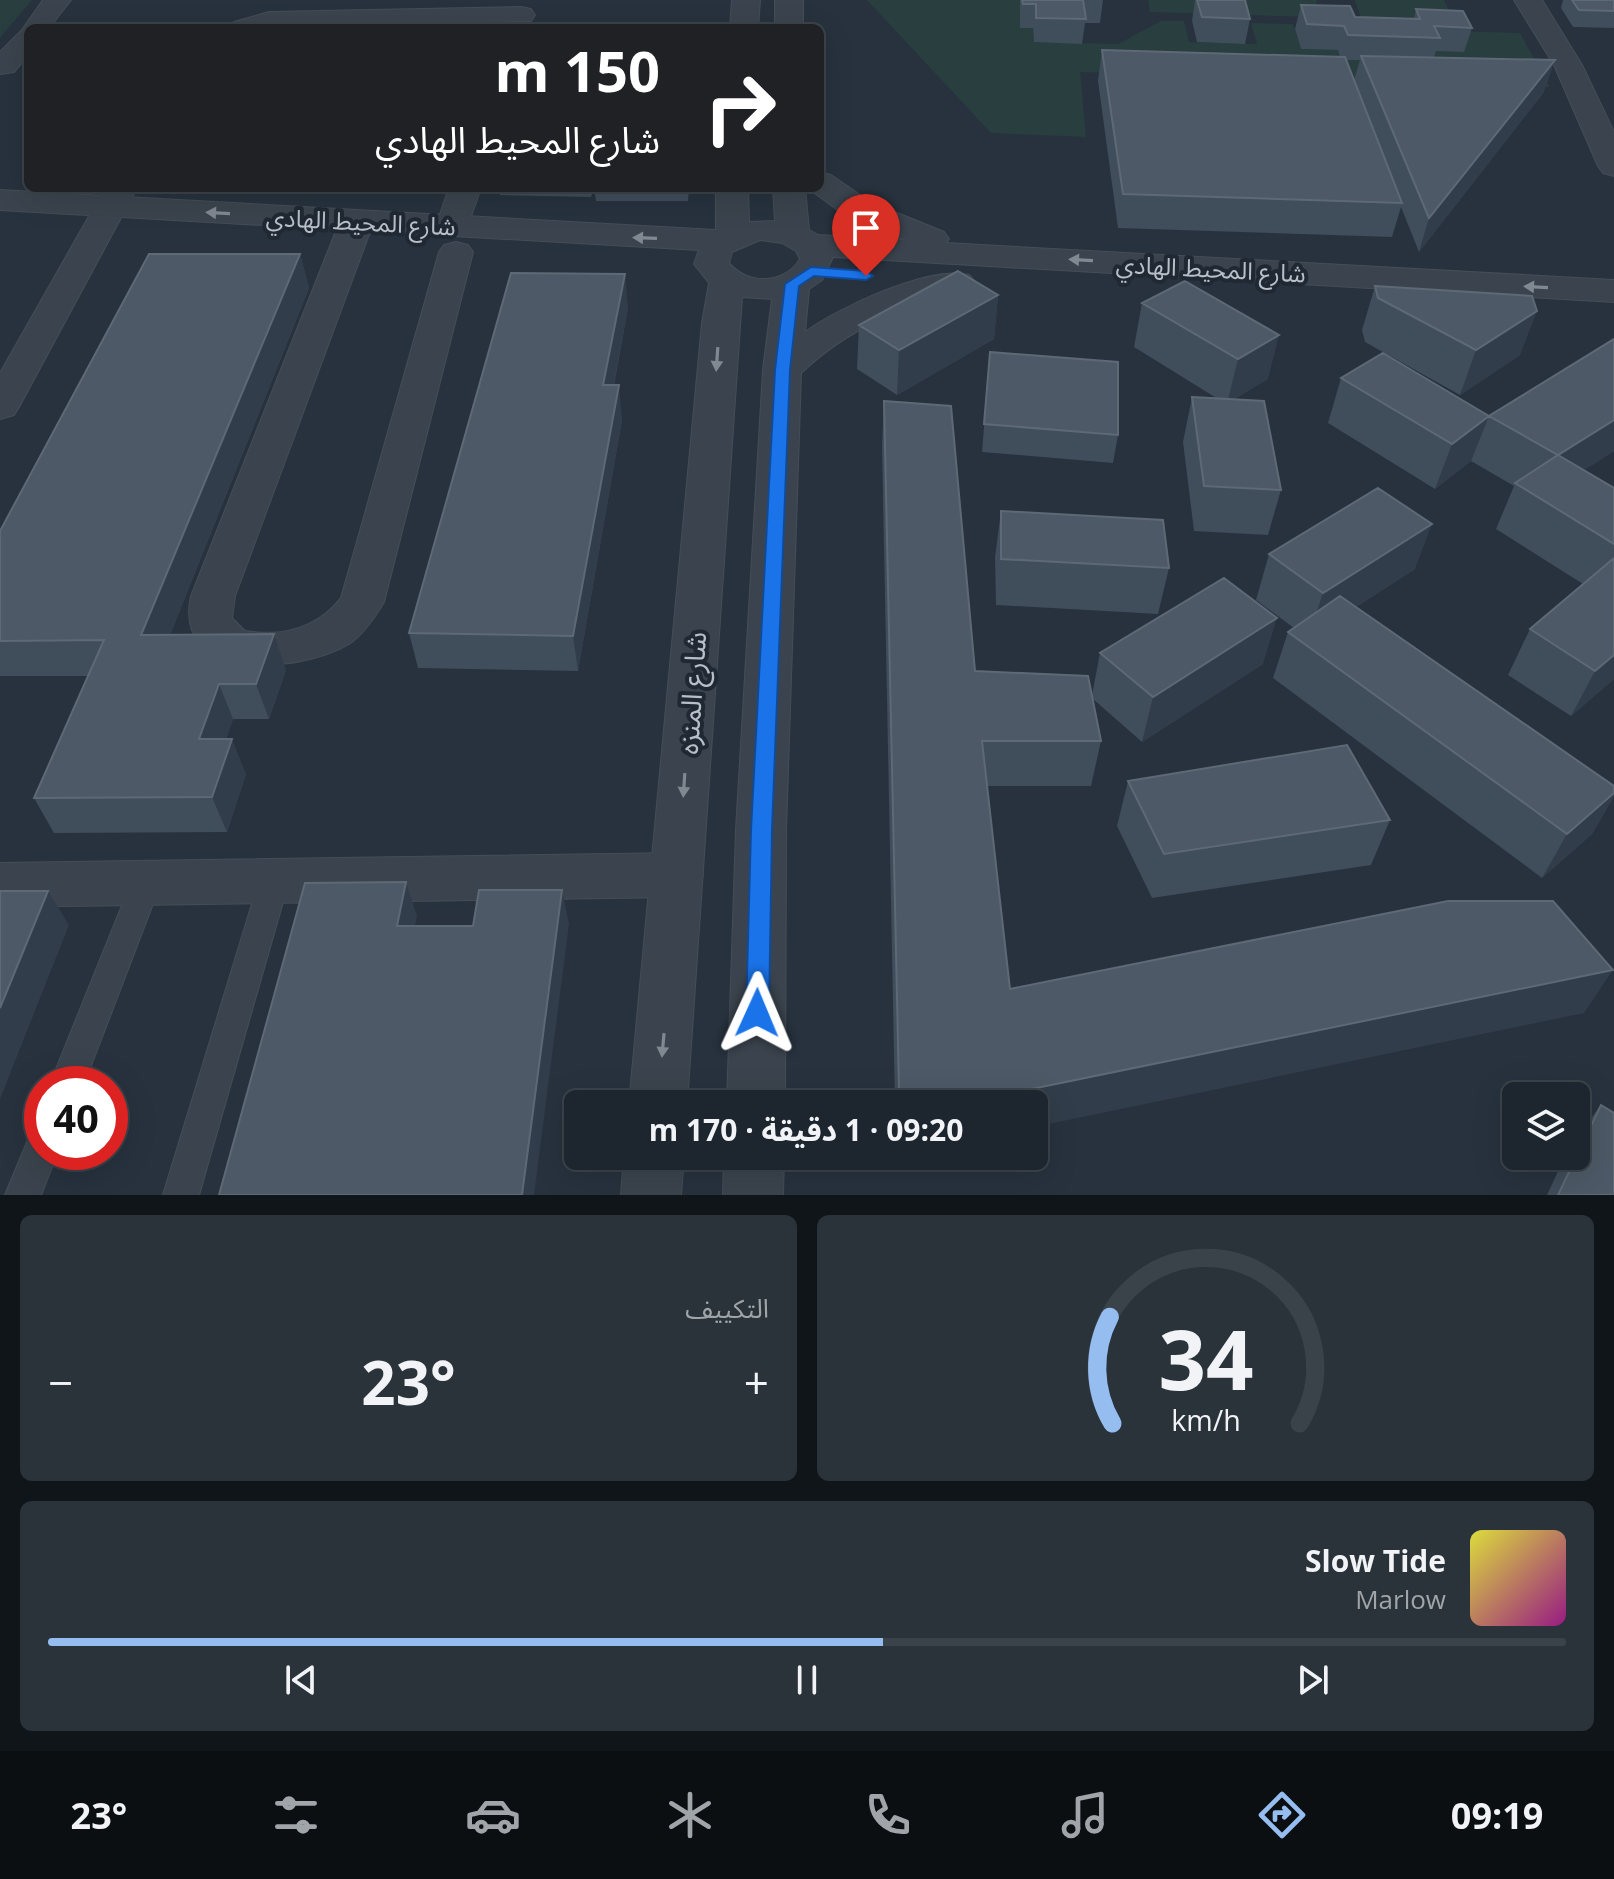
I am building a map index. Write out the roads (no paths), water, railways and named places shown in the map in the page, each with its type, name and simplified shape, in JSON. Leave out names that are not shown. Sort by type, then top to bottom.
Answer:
[{"type":"street","points":[[38,24],[57,0]]},
{"type":"street","points":[[744,24],[746,0]]},
{"type":"street","points":[[789,0],[789,24]]},
{"type":"street","points":[[1528,0],[1568,65],[1614,166]]},
{"type":"street","points":[[256,24],[269,20],[522,14]]},
{"type":"street","points":[[11,66],[24,44]]},
{"type":"street","points":[[824,185],[966,268]]},
{"type":"street","points":[[352,233],[213,596],[210,616],[213,630],[231,644],[266,650],[307,644],[346,623],[362,602],[455,239],[464,192]]},
{"type":"street","name":"شارع المنزه","points":[[659,1090],[732,192]]},
{"type":"street","points":[[756,1090],[761,830],[782,370],[801,259],[790,192]]},
{"type":"street","name":"شارع المحيط الهادي","points":[[0,200],[352,233],[724,258]]},
{"type":"street","points":[[0,407],[108,208]]},
{"type":"street","name":"شارع المحيط الهادي","points":[[0,224],[108,208]]},
{"type":"street","points":[[760,230],[801,259],[758,289],[724,258],[760,230]]},
{"type":"street","name":"شارع المحيط الهادي","points":[[801,259],[966,268],[1614,291]]},
{"type":"street","points":[[782,370],[812,343],[851,317],[966,268]]},
{"type":"street","name":"شارع المحيط الهادي","points":[[966,268],[1614,319]]},
{"type":"street","points":[[0,885],[677,875]]},
{"type":"street","points":[[651,1195],[653,1170]]},
{"type":"street","points":[[753,1195],[754,1170]]},
{"type":"lane","points":[[181,1195],[274,881]]},
{"type":"lane","points":[[74,1066],[146,883]]},
{"type":"lane","points":[[23,1195],[33,1170]]}]
